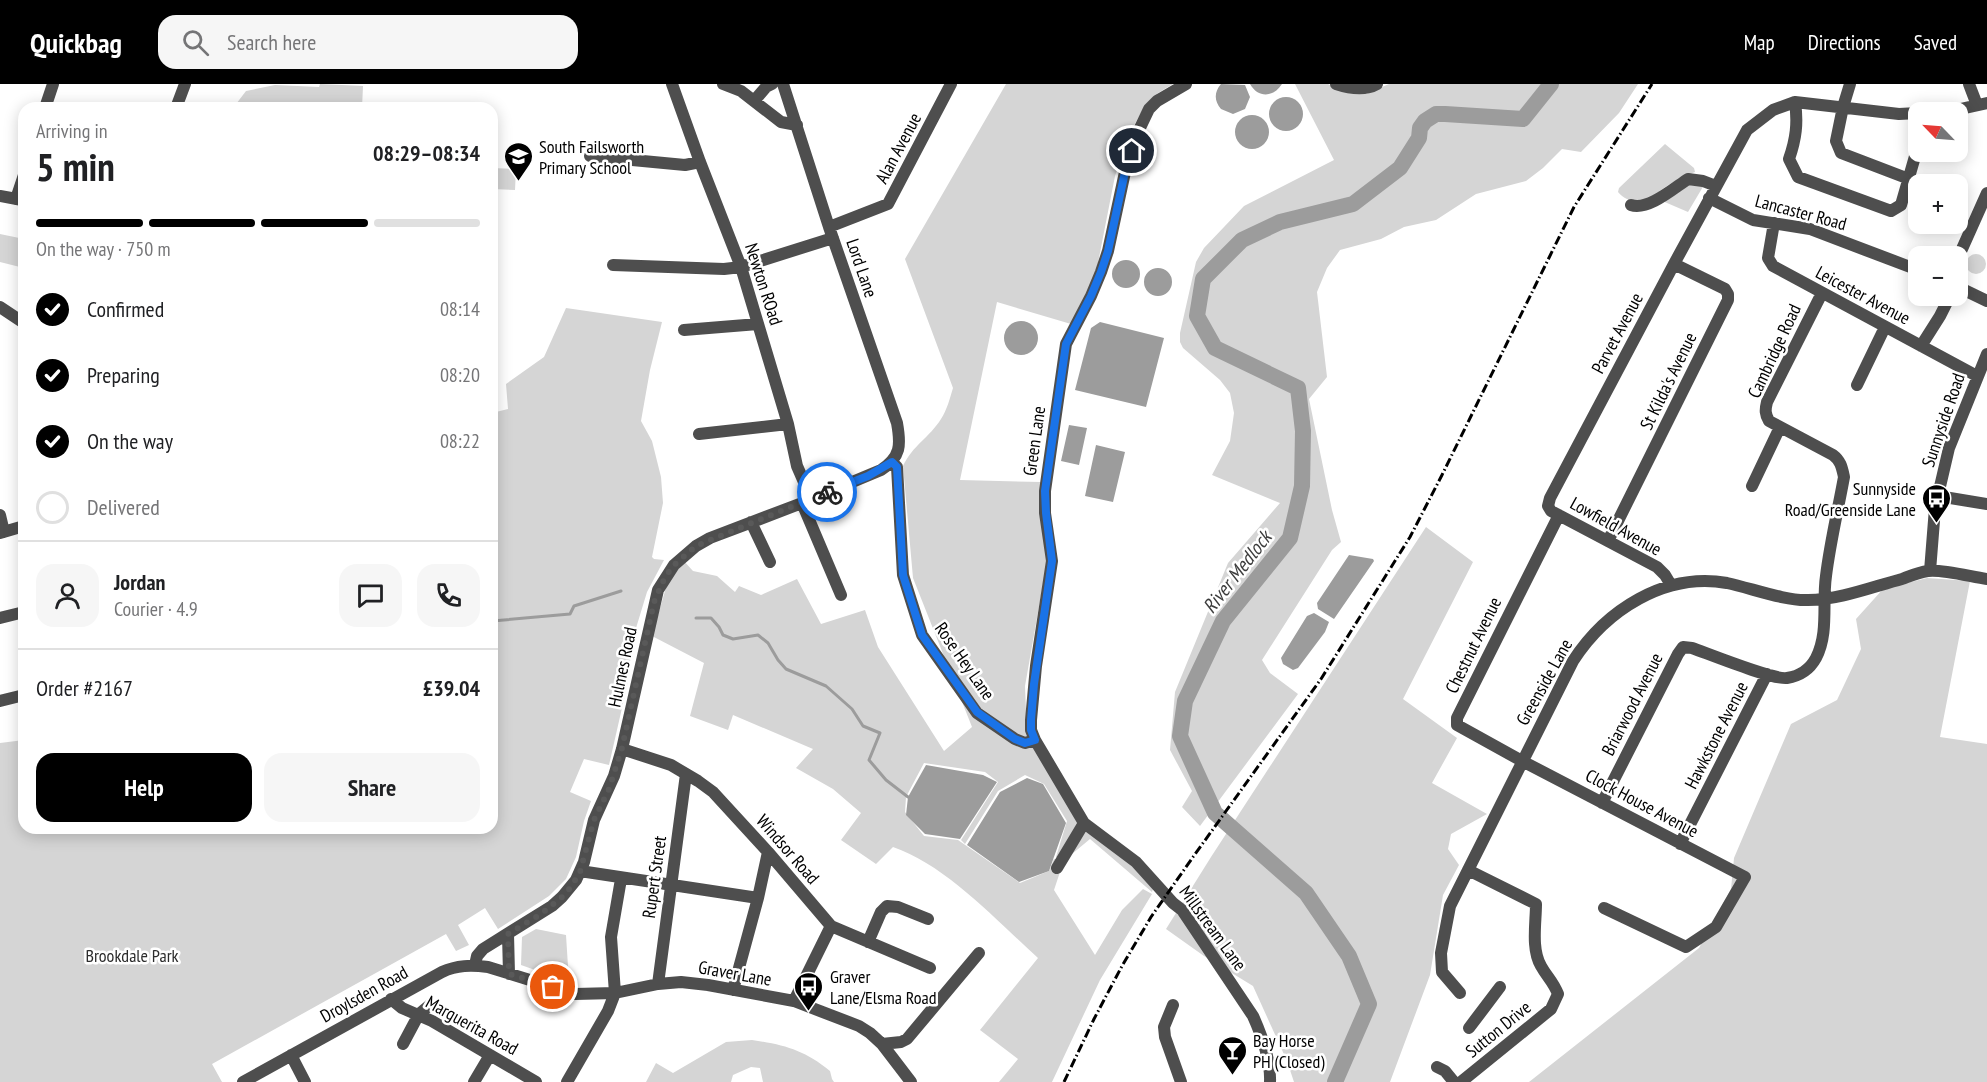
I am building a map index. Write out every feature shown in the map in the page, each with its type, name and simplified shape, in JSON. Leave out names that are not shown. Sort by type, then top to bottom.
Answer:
[{"type":"street","points":[[47,102],[53,84]]},
{"type":"street","points":[[178,102],[185,84]]},
{"type":"street","name":"Newton ROad","points":[[672,84],[741,267],[788,424],[807,501],[841,595]]},
{"type":"street","points":[[723,84],[741,91],[782,122],[797,125]]},
{"type":"street","points":[[754,101],[766,87],[772,84]]},
{"type":"street","name":"Lord Lane","points":[[783,84],[897,423],[900,448],[892,462]]},
{"type":"street","name":"Alan Avenue","points":[[614,264],[724,269],[741,267],[831,232],[888,204],[951,84]]},
{"type":"street","name":"Green Lane","points":[[1084,823],[1031,730],[1035,677],[1052,561],[1045,491],[1066,344],[1101,272],[1108,251],[1125,172],[1144,118],[1157,101],[1186,84]]},
{"type":"street","points":[[1336,84],[1355,88],[1371,87],[1377,84]]},
{"type":"street","points":[[1850,84],[1836,141],[1841,153],[1908,179]]},
{"type":"street","points":[[1969,84],[1982,104]]},
{"type":"street","points":[[1908,114],[1795,102],[1798,120],[1795,142],[1789,159],[1798,177],[1891,211],[1901,205],[1908,182]]},
{"type":"street","name":"Parvet Avenue","points":[[1551,498],[1747,130],[1773,110],[1795,102]]},
{"type":"street","points":[[590,156],[685,165],[700,162]]},
{"type":"street","points":[[1630,205],[1636,207],[1647,205],[1688,179],[1716,186]]},
{"type":"street","points":[[1963,246],[1987,193]]},
{"type":"street","points":[[0,196],[18,200]]},
{"type":"street","name":"Lancaster Road","points":[[1709,198],[1753,220],[1810,230],[1908,266]]},
{"type":"street","name":"Leicester Avenue","points":[[1774,223],[1768,258],[1773,266],[1977,376]]},
{"type":"street","name":"St Kilda's Avenue","points":[[1608,541],[1728,300],[1725,289],[1674,264]]},
{"type":"street","points":[[1968,292],[1987,301]]},
{"type":"street","name":"Cambridge Road","points":[[1780,427],[1769,421],[1766,414],[1767,402],[1822,293]]},
{"type":"street","points":[[1921,346],[1945,306]]},
{"type":"street","points":[[0,307],[18,319]]},
{"type":"street","points":[[684,330],[758,324]]},
{"type":"street","points":[[1857,385],[1885,327]]},
{"type":"street","name":"Sunnyside Road","points":[[1930,571],[1938,496],[1949,448],[1987,354]]},
{"type":"street","points":[[699,434],[788,424]]},
{"type":"street","points":[[1752,486],[1780,427],[1837,458],[1844,477],[1826,576],[1825,598]]},
{"type":"street","name":"Rose Hey Lane","points":[[892,462],[897,467],[903,575],[922,635],[977,712],[1015,739],[1025,743],[1035,740]]},
{"type":"street","name":"Hulmes Road","points":[[475,965],[477,956],[483,949],[557,902],[571,887],[580,872],[594,820],[609,789],[622,748],[654,602],[665,577],[674,565],[696,546],[868,476],[892,462]]},
{"type":"street","points":[[1938,496],[1987,504]]},
{"type":"street","name":"Lowfield Avenue","points":[[1551,498],[1549,508],[1657,567],[1671,585]]},
{"type":"street","points":[[0,515],[2,532],[18,528]]},
{"type":"street","name":"Chestnut Avenue","points":[[1522,761],[1464,730],[1456,722],[1559,515]]},
{"type":"street","points":[[751,522],[770,562]]},
{"type":"street","name":"Greenside Lane","points":[[1460,993],[1442,972],[1441,953],[1450,906],[1573,661],[1584,645],[1604,624],[1627,606],[1649,594],[1671,585],[1700,581],[1725,583],[1807,600],[1825,598],[1930,571],[1987,579]]},
{"type":"street","name":"Briarwood Avenue","points":[[1602,803],[1683,647],[1785,679],[1804,672],[1812,666],[1822,642],[1825,598]]},
{"type":"street","points":[[0,618],[18,614]]},
{"type":"street","name":"Hawkstone Avenue","points":[[1680,844],[1767,674]]},
{"type":"street","points":[[0,701],[18,696]]},
{"type":"street","name":"Windsor Road","points":[[622,748],[670,765],[713,792],[831,926],[930,968]]},
{"type":"street","name":"Clock House Avenue","points":[[1522,761],[1744,877],[1716,927],[1686,947],[1604,908]]},
{"type":"street","name":"Rupert Street","points":[[658,984],[686,774]]},
{"type":"street","points":[[1057,868],[1084,823]]},
{"type":"street","name":"Millstream Lane","points":[[1084,823],[1136,862],[1182,910],[1253,1016],[1270,1071],[1270,1082]]},
{"type":"street","points":[[733,990],[768,852]]},
{"type":"street","name":"Sutton Drive","points":[[1461,1082],[1551,1009],[1558,994],[1553,981],[1539,964],[1535,942],[1536,904],[1468,870]]},
{"type":"street","points":[[580,872],[758,898]]},
{"type":"street","points":[[567,1082],[608,1011],[615,993],[611,937],[621,879]]},
{"type":"street","points":[[868,942],[881,912],[888,906],[898,907],[928,919]]},
{"type":"street","points":[[794,1001],[831,926]]},
{"type":"street","points":[[508,934],[509,974]]},
{"type":"street","points":[[882,1044],[902,1042],[908,1038],[979,953]]},
{"type":"street","name":"Droylsden Road","points":[[243,1082],[451,968],[475,965],[509,974]]},
{"type":"street","name":"Graver Lane","points":[[509,974],[575,994],[615,993],[658,984],[681,982],[794,1001],[859,1026],[882,1044],[911,1082]]},
{"type":"street","points":[[1469,1028],[1500,987]]},
{"type":"street","name":"Marguerita Road","points":[[391,999],[402,1008],[418,1014],[536,1082]]},
{"type":"street","points":[[402,1044],[418,1014],[431,1004]]},
{"type":"street","points":[[1173,1005],[1164,1026],[1165,1037],[1181,1082]]},
{"type":"street","points":[[291,1055],[305,1082]]},
{"type":"street","points":[[474,1082],[490,1055]]},
{"type":"street","points":[[1437,1066],[1445,1071],[1454,1082]]},
{"type":"green space","points":[[320,84],[363,86],[362,102],[238,102],[246,91],[275,85],[319,87]]},
{"type":"green space","points":[[1006,84],[1173,84],[1158,93],[1145,105],[1130,133],[1115,176],[1096,273],[1071,324],[997,302],[960,480],[1041,482],[1047,561],[1025,686],[1027,735],[1076,814],[1154,886],[1152,892],[1090,839],[1066,859],[1056,857],[1067,821],[1044,784],[1025,775],[998,791],[965,844],[961,840],[998,782],[985,772],[924,763],[906,797],[905,812],[924,836],[958,840],[1020,883],[1049,871],[1054,859],[1064,860],[1054,890],[1095,955],[1122,910],[1143,889],[1152,894],[1100,980],[1052,1082],[999,1082],[1018,1059],[980,1030],[1038,958],[970,895],[913,855],[893,847],[876,864],[841,840],[861,813],[833,789],[796,768],[813,749],[733,715],[728,730],[690,716],[704,663],[652,636],[667,584],[683,560],[693,571],[717,576],[735,592],[739,586],[761,595],[797,579],[821,624],[865,610],[878,647],[944,751],[972,727],[913,578],[903,466],[911,452],[941,419],[953,388],[905,259]]},
{"type":"green space","points":[[1295,84],[1328,84],[1342,91],[1366,94],[1389,84],[1638,84],[1619,113],[1581,152],[1562,149],[1526,181],[1476,194],[1436,220],[1404,227],[1381,239],[1340,250],[1327,268],[1317,292],[1327,377],[1309,399],[1341,542],[1332,550],[1262,660],[1270,673],[1298,694],[1200,826],[1182,807],[1192,791],[1170,750],[1175,692],[1228,563],[1280,503],[1212,475],[1230,441],[1234,413],[1230,393],[1220,380],[1183,348],[1180,333],[1196,262],[1204,248],[1244,206],[1334,160]]},
{"type":"green space","points":[[1665,144],[1694,168],[1695,172],[1672,183],[1645,201],[1632,201],[1621,195],[1618,192],[1619,188]]},
{"type":"green space","points":[[498,168],[516,169],[515,190],[498,189]]},
{"type":"green space","points":[[1688,183],[1704,185],[1688,212],[1660,200]]},
{"type":"green space","points":[[0,234],[18,238],[18,266],[0,262]]},
{"type":"green space","points":[[1972,255],[1980,255],[1985,260],[1985,268],[1980,273],[1972,273],[1968,270],[1968,258]]},
{"type":"green space","name":"Brookdale Park","points":[[566,308],[662,322],[641,421],[652,441],[661,477],[663,503],[652,557],[664,560],[647,592],[633,638],[627,686],[609,765],[584,759],[570,792],[591,801],[576,857],[566,879],[549,896],[498,929],[485,908],[458,925],[469,945],[456,951],[446,934],[212,1064],[222,1082],[0,1082],[0,743],[18,741],[18,834],[498,834],[498,412],[508,409],[506,384],[544,357]]},
{"type":"green space","points":[[1426,527],[1473,562],[1403,699],[1457,738],[1432,783],[1487,814],[1451,834],[1448,849],[1459,865],[1443,895],[1430,975],[1390,1082],[1294,1082],[1287,1061],[1253,986],[1166,929]]},
{"type":"green space","points":[[1927,578],[1970,581],[1940,737],[1987,744],[1987,1082],[1529,1082],[1699,948],[1731,889],[1734,858],[1791,724],[1837,700],[1861,649],[1856,619],[1883,589]]},
{"type":"green space","points":[[536,929],[566,935],[569,982],[521,965],[522,937]]},
{"type":"green space","points":[[752,1040],[784,1046],[803,1053],[830,1071],[834,1082],[763,1082],[760,1068],[751,1067],[733,1075],[731,1082],[646,1082],[656,1063],[673,1073],[726,1042]]},
{"type":"shaded area","points":[[1221,84],[1245,85],[1250,97],[1245,109],[1233,114],[1221,109],[1216,96]]},
{"type":"shaded area","points":[[1250,84],[1282,84],[1270,94],[1261,94]]},
{"type":"shaded area","points":[[1286,97],[1298,102],[1303,114],[1298,126],[1286,131],[1274,126],[1269,114],[1274,102]]},
{"type":"shaded area","points":[[1252,115],[1264,120],[1269,132],[1264,144],[1252,149],[1240,144],[1235,132],[1240,120]]},
{"type":"shaded area","points":[[1126,260],[1136,264],[1140,274],[1136,284],[1126,288],[1116,284],[1112,274],[1116,264]]},
{"type":"shaded area","points":[[1158,268],[1168,272],[1172,282],[1168,292],[1158,296],[1148,292],[1144,282],[1148,272]]},
{"type":"shaded area","points":[[1021,321],[1033,326],[1038,338],[1033,350],[1021,355],[1009,350],[1004,338],[1009,326]]},
{"type":"shaded area","points":[[1100,322],[1164,338],[1146,407],[1075,390],[1091,328]]},
{"type":"shaded area","points":[[1069,425],[1087,428],[1079,465],[1061,461]]},
{"type":"shaded area","points":[[1096,445],[1125,452],[1113,502],[1085,496]]},
{"type":"shaded area","points":[[1349,555],[1374,561],[1334,619],[1318,609],[1317,603]]},
{"type":"shaded area","points":[[1314,613],[1329,622],[1325,632],[1298,668],[1293,670],[1283,664],[1281,658],[1307,616]]},
{"type":"shaded area","points":[[926,765],[983,775],[997,782],[960,839],[925,834],[906,815],[908,797]]},
{"type":"shaded area","points":[[1027,778],[1043,784],[1066,823],[1049,871],[1019,882],[967,845],[1000,792]]},
{"type":"waterway","name":"River Medlock","points":[[1335,1082],[1369,1004],[1349,956],[1306,893],[1215,813],[1180,736],[1185,701],[1223,621],[1290,538],[1302,486],[1303,431],[1298,388],[1215,348],[1197,316],[1203,279],[1242,240],[1280,222],[1353,204],[1400,168],[1419,138],[1420,128],[1425,121],[1436,114],[1523,119],[1551,84]]},
{"type":"waterway","points":[[498,620],[570,614],[574,606],[621,591]]},
{"type":"waterway","points":[[696,618],[711,618],[723,635],[733,639],[758,635],[768,643],[786,669],[826,686],[852,709],[863,726],[880,733],[869,760],[886,780],[908,797]]},
{"type":"railway","points":[[1064,1082],[1094,1019],[1151,917],[1321,679],[1410,537],[1574,207],[1652,84]]},
{"type":"way so far","points":[[553,987],[509,974],[508,934],[552,906],[571,887],[580,872],[594,820],[614,776],[654,602],[665,577],[684,555],[710,538],[827,492]]},
{"type":"place","name":"South Failsworth Primary School","points":[[518,182]]},
{"type":"place","name":"Sunnyside Road/Greenside Lane","points":[[1937,524]]},
{"type":"place","name":"Graver Lane/Elsma Road","points":[[809,1012]]},
{"type":"place","name":"Bay Horse PH (Closed)","points":[[1232,1076]]},
{"type":"route","points":[[827,492],[868,476],[892,462],[897,467],[903,575],[922,635],[977,712],[1015,739],[1025,743],[1035,740],[1031,730],[1034,684],[1052,561],[1045,491],[1066,344],[1101,272],[1132,151]]}]
